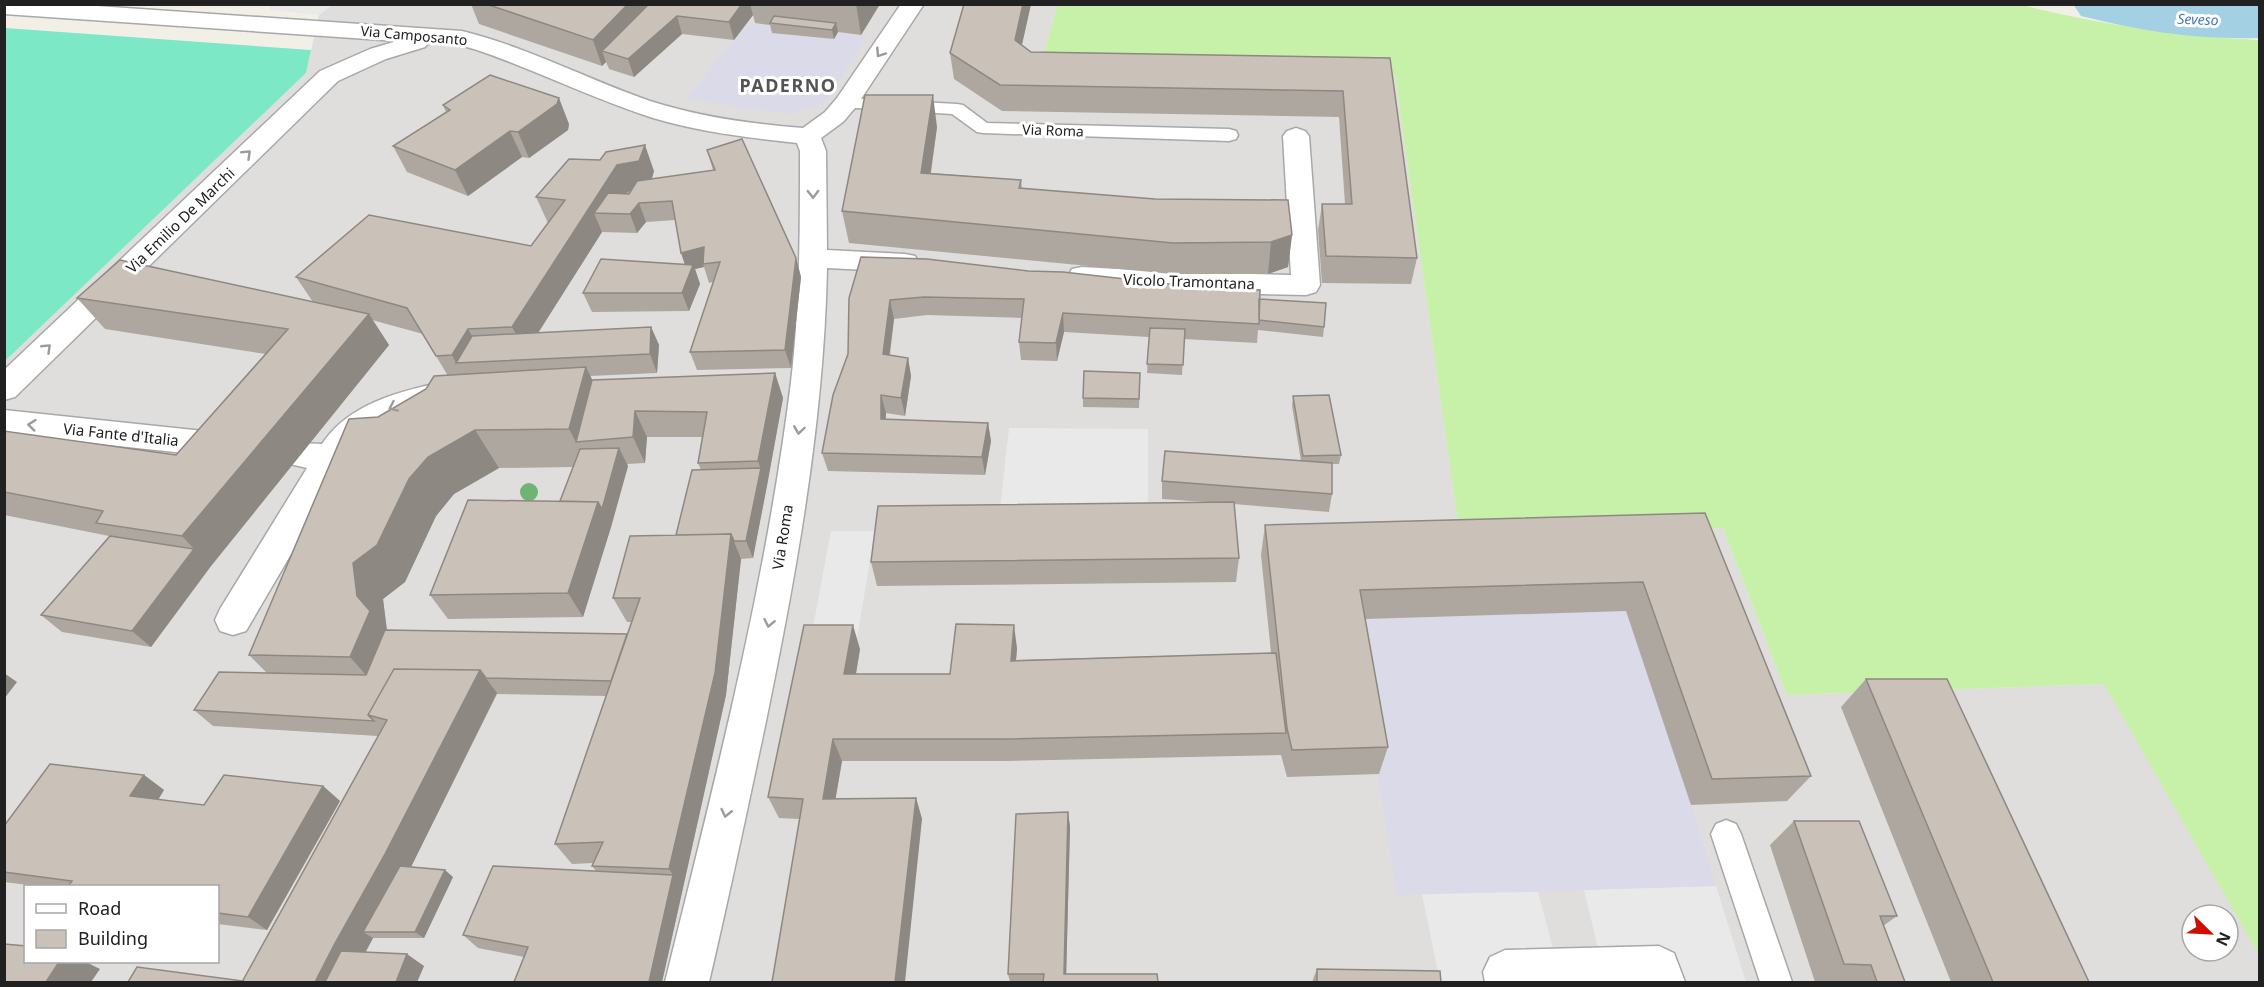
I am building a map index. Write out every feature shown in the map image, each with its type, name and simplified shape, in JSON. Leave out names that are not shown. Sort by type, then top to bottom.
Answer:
[{"type":"street","points":[[808,136],[834,117],[846,103],[913,4]]},
{"type":"street","name":"Via Camposanto","points":[[4,7],[462,38],[492,46],[641,106],[702,124],[724,129],[808,136]]},
{"type":"street","points":[[329,76],[335,58],[331,28]]},
{"type":"street","name":"Via Emilio De Marchi","points":[[4,389],[329,76],[378,54],[439,36]]},
{"type":"street","name":"Via Roma","points":[[687,982],[770,619],[794,381],[814,258],[813,151],[808,136]]},
{"type":"street","name":"Vicolo Tramontana","points":[[1051,274],[1170,282],[1306,285],[1296,136]]},
{"type":"street","points":[[814,258],[932,265]]},
{"type":"street","points":[[232,620],[316,456],[382,412],[426,396],[472,391]]},
{"type":"street","name":"Via Fante d'Italia","points":[[4,422],[237,447]]},
{"type":"street","points":[[1507,982],[1505,972],[1659,968],[1663,982]]},
{"type":"lane","name":"Via Roma","points":[[846,103],[957,109],[983,128],[1229,135]]},
{"type":"lane","points":[[1726,834],[1776,982]]},
{"type":"shaded area","points":[[270,4],[332,5],[319,15],[270,10]]},
{"type":"shaded area","points":[[332,4],[1058,5],[1039,70],[1395,75],[1460,537],[1723,528],[1787,695],[2105,684],[2230,903],[2180,903],[2180,963],[2240,963],[2240,921],[2260,956],[2259,982],[5,982],[5,361],[306,73],[319,15]]},
{"type":"shaded area","points":[[747,24],[777,25],[773,33],[834,39],[838,32],[867,36],[827,101],[791,114],[686,99]]},
{"type":"shaded area","points":[[1009,428],[1148,429],[1148,510],[1000,509]]},
{"type":"shaded area","points":[[831,531],[875,531],[857,638],[811,638]]},
{"type":"shaded area","points":[[1626,611],[1716,886],[1397,895],[1353,619]]},
{"type":"shaded area","points":[[1716,886],[1746,982],[1606,982],[1584,890]]},
{"type":"shaded area","points":[[1538,892],[1562,982],[1440,982],[1422,894]]},
{"type":"green space","points":[[1058,4],[2018,4],[2077,18],[2137,28],[2197,36],[2257,40],[2260,43],[2259,955],[2240,922],[2240,903],[2229,903],[2104,684],[1787,695],[1723,528],[1460,538],[1395,75],[1039,70]]},
{"type":"green space","points":[[5,28],[311,50],[306,73],[5,361]]},
{"type":"building","points":[[486,4],[574,5],[628,4],[593,40]]},
{"type":"building","points":[[649,4],[742,4],[729,22],[677,16],[628,59],[602,51]]},
{"type":"building","points":[[964,4],[1023,4],[1015,40],[1031,52],[1390,58],[1417,258],[1326,256],[1322,204],[1352,204],[1343,91],[1000,85],[950,53]]},
{"type":"building","points":[[774,16],[836,23],[832,30],[770,23]]},
{"type":"building","points":[[490,75],[559,98],[557,104],[518,132],[510,131],[455,170],[393,146],[450,110],[443,105]]},
{"type":"building","points":[[865,95],[933,95],[921,173],[1021,180],[1019,188],[1155,199],[1288,200],[1292,235],[1271,242],[1173,243],[842,211]]},
{"type":"building","points":[[742,139],[796,258],[785,350],[690,352],[720,262],[703,264],[704,247],[681,253],[672,201],[639,203],[630,214],[594,213],[608,193],[629,194],[637,181],[715,170],[707,150]]},
{"type":"building","points":[[645,145],[639,161],[617,165],[512,327],[468,329],[452,355],[436,356],[407,308],[296,277],[369,215],[531,246],[565,200],[536,197],[569,159],[600,160],[606,152]]},
{"type":"building","points":[[861,257],[927,259],[1188,286],[1260,290],[1259,324],[1063,313],[1056,343],[1019,342],[1024,299],[924,297],[890,300],[883,354],[908,358],[901,398],[881,395],[881,419],[988,423],[982,457],[822,453],[833,395],[848,354],[849,298]]},
{"type":"building","points":[[601,259],[693,265],[682,293],[583,293]]},
{"type":"building","points":[[120,260],[369,314],[182,536],[96,523],[103,511],[4,492],[4,431],[176,455],[288,329],[77,298]]},
{"type":"building","points":[[1259,299],[1326,303],[1324,327],[1259,320]]},
{"type":"building","points":[[651,327],[650,354],[456,363],[472,336]]},
{"type":"building","points":[[1150,328],[1185,329],[1183,365],[1147,364]]},
{"type":"building","points":[[586,367],[569,429],[475,430],[428,457],[409,479],[377,545],[353,563],[357,596],[370,611],[350,657],[249,655],[349,419],[378,417],[426,389],[434,376]]},
{"type":"building","points":[[1084,371],[1140,373],[1139,399],[1083,398]]},
{"type":"building","points":[[775,373],[758,461],[698,463],[707,412],[635,411],[633,437],[576,442],[592,380]]},
{"type":"building","points":[[1329,395],[1341,455],[1303,456],[1293,396]]},
{"type":"building","points":[[619,448],[602,509],[598,502],[560,501],[580,449]]},
{"type":"building","points":[[1165,451],[1332,463],[1332,494],[1162,481]]},
{"type":"building","points":[[761,468],[746,541],[734,541],[731,534],[676,535],[692,470]]},
{"type":"building","points":[[468,500],[598,502],[568,593],[430,595]]},
{"type":"building","points":[[1234,502],[1239,558],[871,562],[878,506]]},
{"type":"building","points":[[1705,513],[1811,776],[1712,779],[1643,582],[1360,590],[1388,747],[1292,750],[1287,728],[1265,525]]},
{"type":"building","points":[[731,534],[715,673],[669,869],[592,866],[603,842],[555,844],[640,598],[613,598],[630,536]]},
{"type":"building","points":[[110,536],[194,549],[132,631],[41,615]]},
{"type":"building","points":[[956,624],[1014,625],[1011,661],[1276,653],[1286,733],[1004,739],[833,739],[823,799],[916,798],[895,982],[772,982],[803,799],[768,797],[804,625],[853,625],[844,674],[950,674]]},
{"type":"building","points":[[385,630],[627,634],[611,681],[486,678],[480,670],[394,669],[368,715],[374,721],[194,710],[219,672],[366,675]]},
{"type":"building","points":[[394,669],[480,670],[385,854],[315,982],[242,982],[387,720],[368,715]]},
{"type":"building","points":[[1866,679],[1947,679],[2089,982],[1993,982]]},
{"type":"building","points":[[50,764],[144,775],[130,796],[204,805],[224,775],[323,786],[248,917],[219,913],[219,885],[69,885],[72,881],[4,872],[4,826]]},
{"type":"building","points":[[1068,812],[1064,974],[1157,974],[1158,982],[1043,982],[1044,974],[1008,974],[1016,814]]},
{"type":"building","points":[[1794,821],[1859,821],[1897,916],[1880,916],[1905,982],[1877,982],[1871,965],[1844,964]]},
{"type":"building","points":[[400,866],[445,870],[415,932],[363,932]]},
{"type":"building","points":[[493,866],[673,875],[649,982],[514,982],[528,947],[463,935]]},
{"type":"building","points":[[4,944],[24,946],[24,963],[58,963],[46,982],[4,982]]},
{"type":"building","points":[[341,951],[407,954],[396,982],[325,982]]},
{"type":"building","points":[[137,967],[243,981],[128,982]]},
{"type":"building","points":[[1317,969],[1440,971],[1441,982],[1317,982]]},
{"type":"waterway","name":"Seveso","points":[[2101,4],[2180,18],[2260,21]]},
{"type":"district","name":"PADERNO","points":[[788,85]]}]
